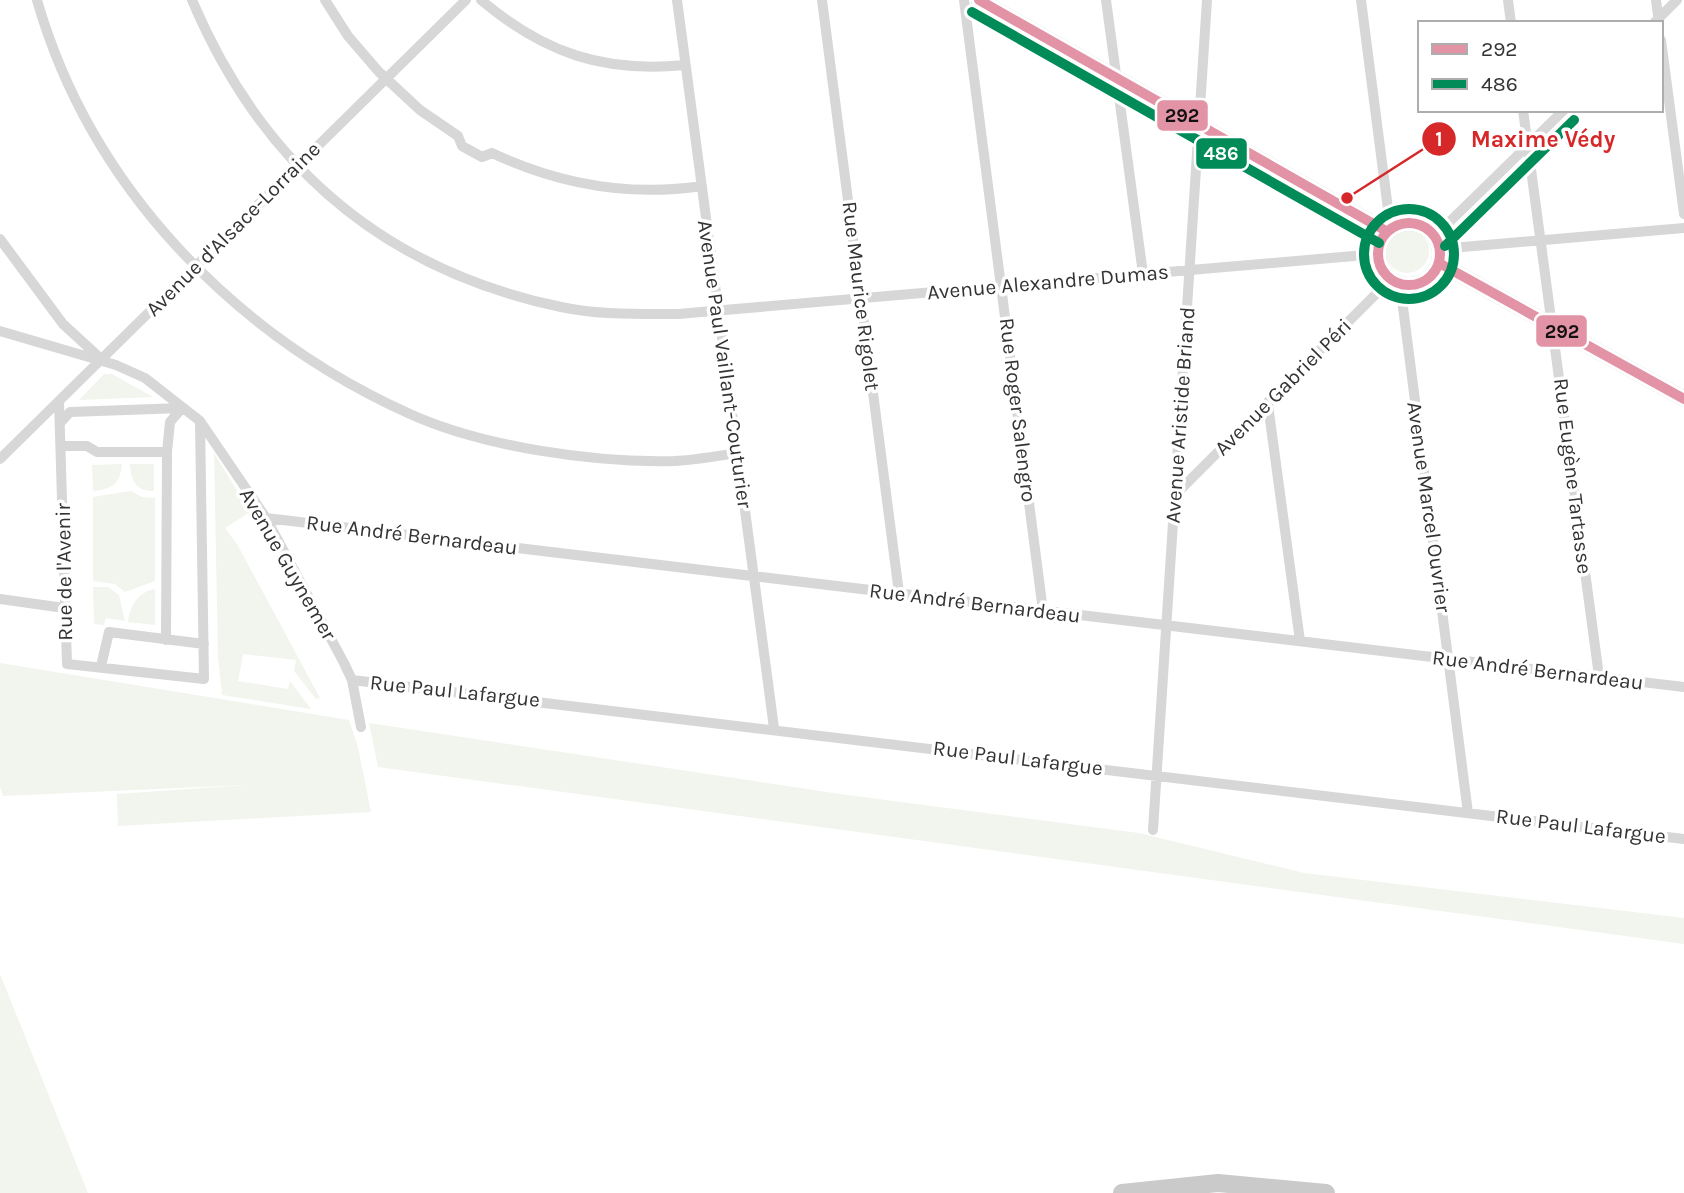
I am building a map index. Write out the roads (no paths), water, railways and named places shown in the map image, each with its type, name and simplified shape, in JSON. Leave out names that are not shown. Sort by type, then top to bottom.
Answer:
[{"type":"main road","points":[[1122,1193],[1218,1183],[1326,1193]]},
{"type":"street","points":[[37,0],[46,31],[81,112],[128,187],[195,267],[262,328],[330,373],[412,415],[492,440],[581,456],[675,461],[737,453]]},
{"type":"street","name":"Avenue Alexandre Dumas","points":[[192,0],[208,39],[236,90],[298,166],[366,227],[436,268],[499,291],[563,308],[631,314],[718,311],[1377,254]]},
{"type":"street","points":[[325,0],[348,36],[386,79],[420,110],[458,136],[462,146],[482,157],[492,152],[555,178],[606,188],[659,191],[702,186]]},
{"type":"street","name":"Avenue d'Alsace-Lorraine","points":[[0,458],[466,0]]},
{"type":"street","points":[[481,0],[511,24],[579,58],[618,67],[685,65]]},
{"type":"street","name":"Avenue Paul Vaillant-Couturier","points":[[677,0],[774,728]]},
{"type":"street","name":"Rue Maurice Rigolet","points":[[822,0],[899,593]]},
{"type":"street","name":"Rue Roger Salengro","points":[[964,0],[1044,611]]},
{"type":"street","points":[[979,0],[1198,125],[1390,229],[1412,222],[1421,225],[1438,249],[1552,323],[1684,399]]},
{"type":"street","points":[[1106,0],[1143,274]]},
{"type":"street","name":"Avenue Aristide Briand","points":[[1153,830],[1207,0]]},
{"type":"street","points":[[1361,0],[1390,229],[1377,254],[1381,270],[1397,283],[1420,284],[1435,272],[1438,249],[1562,112]]},
{"type":"street","points":[[1508,0],[1511,21]]},
{"type":"street","points":[[1656,0],[1657,21]]},
{"type":"street","points":[[1657,21],[1677,0]]},
{"type":"street","points":[[1663,55],[1684,214]]},
{"type":"street","name":"Rue Eugène Tartasse","points":[[1523,112],[1599,676]]},
{"type":"street","points":[[1438,249],[1684,228]]},
{"type":"street","points":[[0,239],[63,324],[101,359]]},
{"type":"street","name":"Avenue Gabriel Péri","points":[[1175,495],[1268,405],[1381,288],[1397,283]]},
{"type":"street","name":"Avenue Marcel Ouvrier","points":[[1397,283],[1468,813]]},
{"type":"street","name":"Avenue Guynemer","points":[[0,331],[101,359],[145,378],[200,421],[266,518],[352,680],[361,727]]},
{"type":"street","name":"Rue de l'Avenir","points":[[59,401],[67,664],[204,679],[200,421]]},
{"type":"street","points":[[1268,405],[1300,641]]},
{"type":"street","points":[[61,422],[70,412],[182,408]]},
{"type":"street","points":[[166,640],[167,452],[170,422],[182,408]]},
{"type":"street","points":[[62,446],[87,446],[97,452],[167,452]]},
{"type":"street","name":"Rue André Bernardeau","points":[[266,518],[1684,687]]},
{"type":"street","points":[[0,599],[64,608]]},
{"type":"street","name":"Rue de l'Avenir","points":[[101,666],[109,632],[204,644]]},
{"type":"street","name":"Rue Paul Lafargue","points":[[352,680],[774,728],[1684,839]]},
{"type":"place","name":"Maxime Védy","points":[[1347,198]]}]
